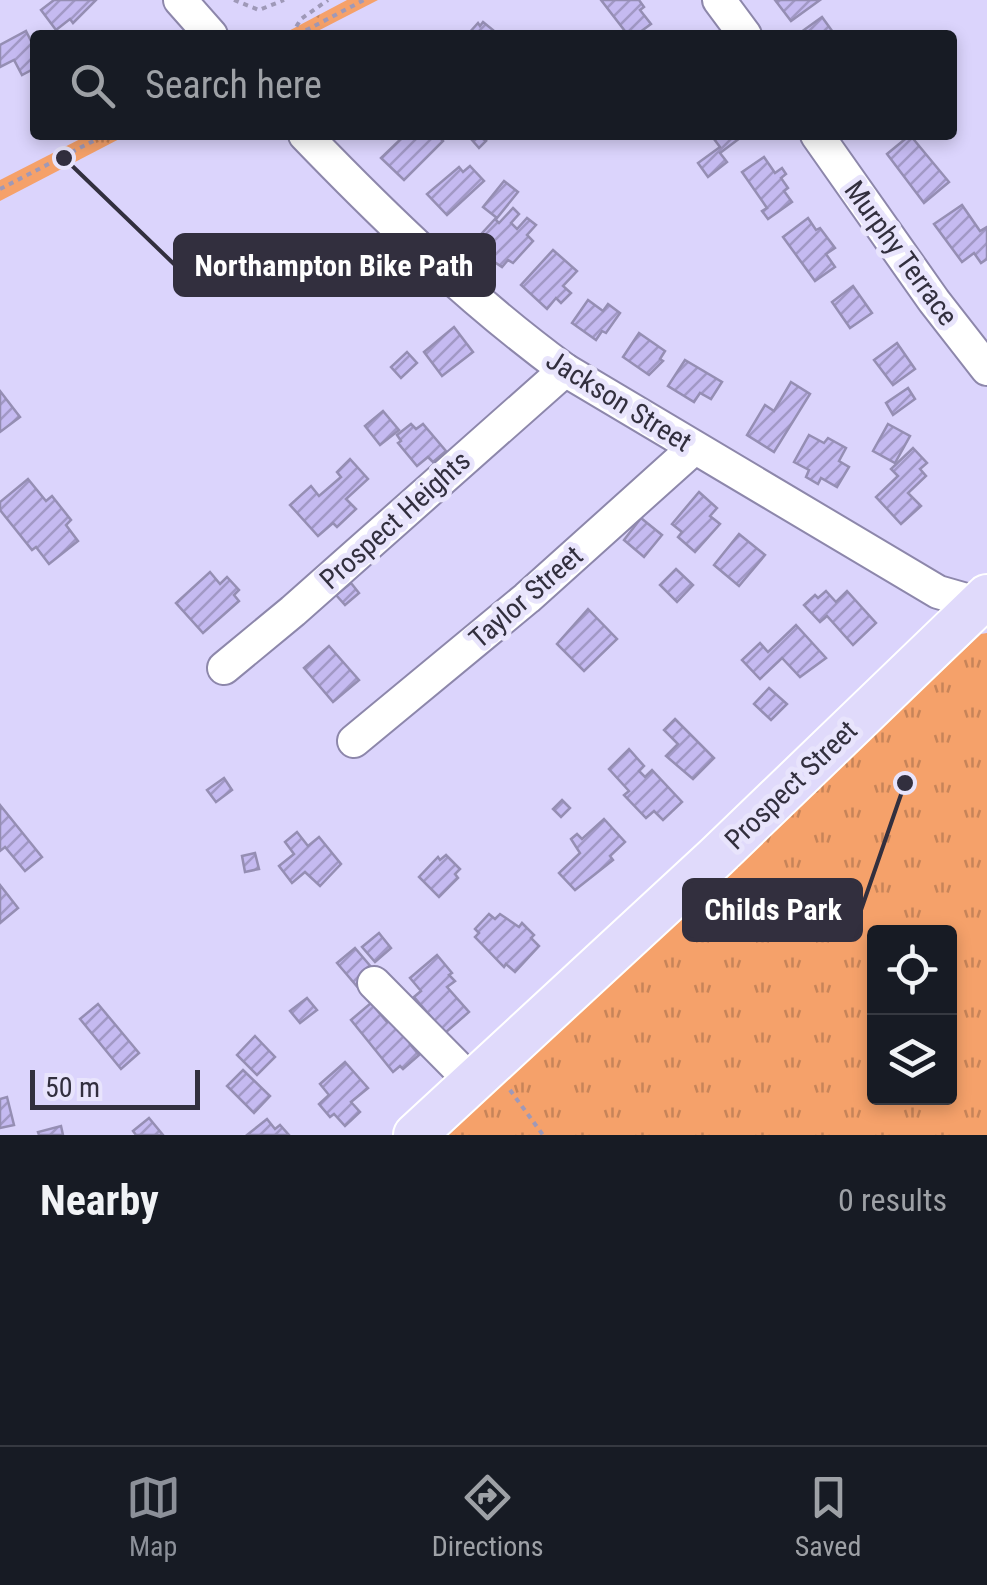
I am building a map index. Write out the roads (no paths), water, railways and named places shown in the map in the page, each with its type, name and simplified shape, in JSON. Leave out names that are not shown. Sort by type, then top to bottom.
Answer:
[{"type":"main road","name":"Prospect Street","points":[[415,1135],[984,602]]},
{"type":"street","points":[[180,0],[207,30]]},
{"type":"street","points":[[719,0],[741,30]]},
{"type":"street","name":"Jackson Street","points":[[311,140],[447,274],[510,330],[564,370],[938,592],[984,602]]},
{"type":"street","name":"Murphy Terrace","points":[[821,140],[987,369]]},
{"type":"street","name":"Prospect Heights","points":[[224,668],[294,611],[564,370]]},
{"type":"street","name":"Taylor Street","points":[[354,741],[527,598],[694,448]]},
{"type":"street","points":[[374,984],[482,1073]]},
{"type":"place","name":"Northampton Bike Path","points":[[64,158]]},
{"type":"place","name":"Childs Park","points":[[905,783]]}]
